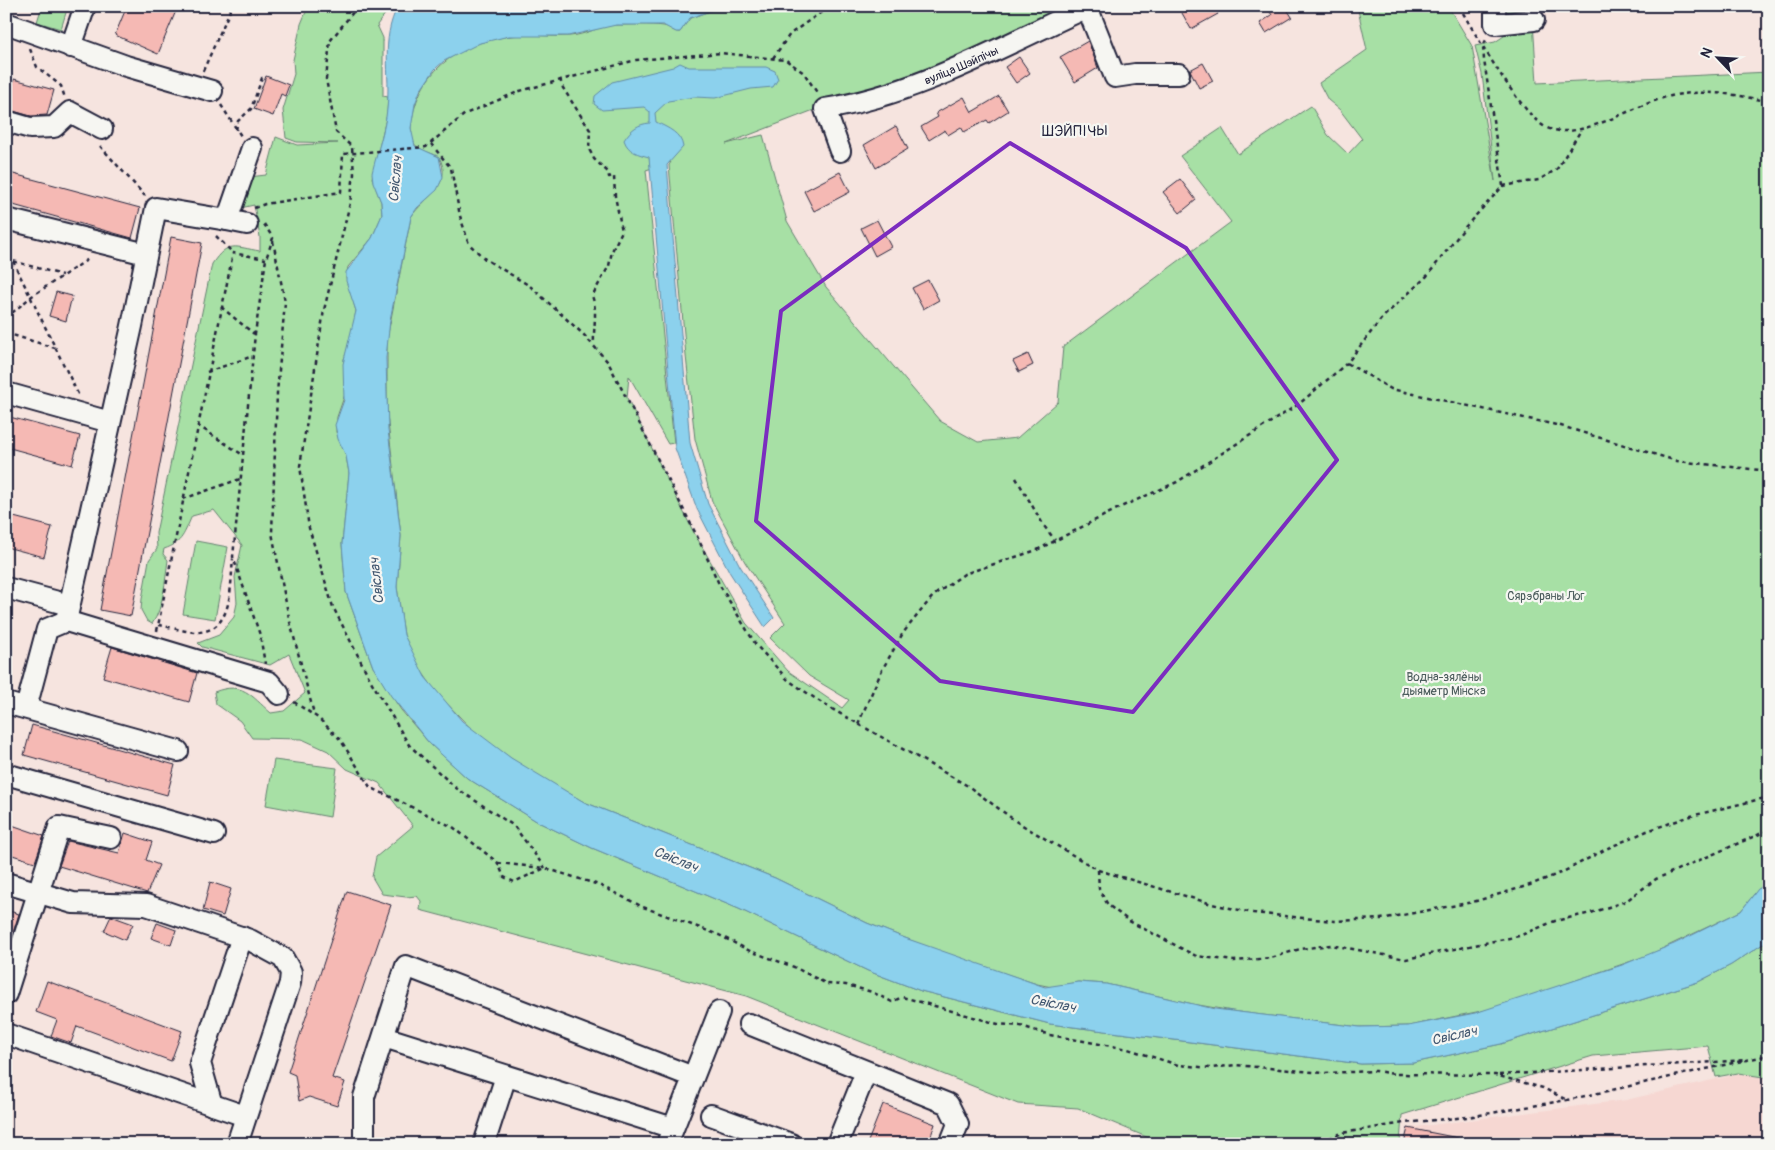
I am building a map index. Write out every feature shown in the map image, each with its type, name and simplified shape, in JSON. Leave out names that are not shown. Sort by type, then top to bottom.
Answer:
[{"type":"street","points":[[71,47],[85,6]]},
{"type":"street","points":[[1089,7],[1115,77],[1135,74],[1179,74]]},
{"type":"street","name":"вуліца Шэйпічы","points":[[825,109],[861,103],[967,64],[1089,7]]},
{"type":"street","points":[[1495,15],[1534,20]]},
{"type":"street","points":[[6,23],[126,66],[206,84]]},
{"type":"street","points":[[825,109],[840,151]]},
{"type":"street","points":[[6,122],[30,128],[54,127],[70,112],[102,129]]},
{"type":"street","points":[[227,220],[252,148]]},
{"type":"street","points":[[26,708],[47,629],[67,613],[156,208],[227,220],[256,218]]},
{"type":"street","points":[[6,219],[146,254]]},
{"type":"street","points":[[6,393],[110,422]]},
{"type":"street","points":[[6,588],[153,647],[274,688]]},
{"type":"street","points":[[6,703],[178,751]]},
{"type":"street","points":[[6,774],[214,834]]},
{"type":"street","points":[[6,994],[59,827],[111,838]]},
{"type":"street","points":[[6,882],[73,903],[146,906],[242,937],[283,958],[291,972],[290,983],[237,1144]]},
{"type":"street","points":[[212,1105],[200,1063],[242,937]]},
{"type":"street","points":[[364,1144],[364,1097],[406,966],[693,1077]]},
{"type":"street","points":[[384,1037],[506,1076],[670,1136],[719,1012]]},
{"type":"street","points":[[749,1024],[948,1104],[958,1124],[950,1144]]},
{"type":"street","points":[[6,1034],[246,1116]]},
{"type":"street","points":[[836,1144],[866,1072]]},
{"type":"street","points":[[484,1144],[506,1076]]},
{"type":"street","points":[[711,1115],[791,1144]]},
{"type":"path","points":[[232,6],[206,84],[236,130],[252,148]]},
{"type":"path","points":[[358,6],[330,41],[326,79],[336,132],[352,147],[354,174],[350,203],[324,310],[300,466],[309,528],[333,606],[371,681],[409,745],[456,788],[514,826],[545,868]]},
{"type":"path","points":[[773,58],[790,34],[830,6]]},
{"type":"path","points":[[1460,6],[1483,46],[1518,98],[1540,124],[1560,132],[1582,129],[1637,106],[1672,95],[1718,93],[1769,102]]},
{"type":"path","points":[[1495,15],[1483,46],[1503,186]]},
{"type":"path","points":[[265,204],[341,192],[343,154],[426,147],[465,114],[520,91],[560,79],[646,59],[721,53],[786,60],[804,73],[817,92],[825,109]]},
{"type":"path","points":[[236,130],[238,120],[252,110],[262,78],[265,80]]},
{"type":"path","points":[[560,79],[563,88],[590,130],[590,149],[594,159],[608,172],[609,178],[614,176],[615,196],[622,231],[612,251],[609,266],[592,296],[596,306],[593,322],[594,346]]},
{"type":"path","points":[[858,724],[882,670],[903,633],[933,596],[964,574],[1020,556],[1184,478],[1299,404],[1347,363],[1382,318],[1428,276],[1466,226],[1503,186],[1539,180],[1557,169],[1582,129]]},
{"type":"path","points":[[430,144],[451,168],[460,216],[469,244],[485,259],[530,286],[594,346],[608,362],[697,536],[719,584],[756,645],[788,680],[858,724],[968,786],[1017,822],[1098,870],[1212,904],[1253,912],[1334,920],[1381,919],[1473,902],[1530,885],[1563,872],[1608,848],[1647,832],[1691,816],[1769,797]]},
{"type":"path","points":[[256,218],[272,238],[285,302],[277,393],[272,533],[289,618],[314,715]]},
{"type":"path","points":[[159,625],[195,632],[218,626],[224,618],[228,606],[255,334],[266,259],[272,238]]},
{"type":"path","points":[[6,248],[32,296],[88,416]]},
{"type":"path","points":[[153,647],[159,625],[220,307],[233,253],[266,259]]},
{"type":"path","points":[[6,318],[32,296],[92,256]]},
{"type":"path","points":[[6,259],[63,275]]},
{"type":"path","points":[[220,307],[255,334]]},
{"type":"path","points":[[6,333],[56,348]]},
{"type":"path","points":[[207,372],[253,356]]},
{"type":"path","points":[[1347,363],[1392,389],[1561,426],[1677,461],[1769,472]]},
{"type":"path","points":[[197,425],[243,456]]},
{"type":"path","points":[[183,499],[241,478]]},
{"type":"path","points":[[1016,478],[1055,540]]},
{"type":"path","points":[[234,558],[260,635],[274,688],[314,715],[340,740],[370,787],[453,827],[498,864],[504,877],[514,882],[545,868]]},
{"type":"path","points":[[1098,870],[1099,889],[1108,905],[1129,922],[1196,956],[1234,961],[1271,958],[1300,949],[1330,945],[1406,959],[1519,936],[1555,921],[1591,913],[1626,901],[1656,879],[1769,830]]},
{"type":"path","points":[[498,864],[545,868],[600,885],[643,907],[794,967],[827,984],[846,985],[872,992],[892,1002],[902,997],[998,1024],[1021,1026],[1050,1035],[1128,1049],[1178,1065],[1211,1068],[1235,1065],[1324,1073],[1376,1071],[1394,1074],[1495,1075],[1757,1060]]},
{"type":"path","points":[[1314,1144],[1342,1133],[1404,1123],[1468,1117],[1567,1100],[1769,1056]]},
{"type":"path","points":[[1495,1075],[1543,1088],[1567,1100]]},
{"type":"path","points":[[1250,1144],[1257,1142],[1283,1144]]},
{"type":"highlighted area","points":[[1010,143],[1186,248],[1337,460],[1133,712],[940,681],[756,521],[781,311]]},
{"type":"shaded area","points":[[1738,1074],[1769,1078],[1769,1144],[1404,1144],[1408,1128],[1626,1100]]},
{"type":"green space","points":[[42,6],[68,6],[61,29],[37,22]]},
{"type":"green space","points":[[391,6],[377,25],[383,38],[383,96],[388,97],[387,114],[372,178],[381,202],[382,215],[372,238],[348,267],[346,277],[356,311],[351,339],[344,359],[345,394],[337,417],[336,432],[346,456],[349,473],[342,544],[346,592],[373,667],[401,710],[429,743],[467,778],[538,822],[592,848],[739,909],[868,971],[921,991],[1050,1024],[1361,1064],[1413,1063],[1501,1044],[1698,982],[1731,965],[1769,940],[1769,1078],[1738,1073],[1716,1077],[1708,1046],[1593,1056],[1402,1115],[1400,1144],[1359,1144],[1339,1139],[1338,1144],[1163,1144],[1078,1108],[1018,1104],[746,996],[420,910],[421,901],[417,896],[406,897],[382,894],[372,877],[376,857],[413,826],[379,783],[347,769],[328,751],[302,739],[252,738],[240,721],[216,704],[214,692],[232,688],[239,689],[246,692],[271,713],[284,711],[305,693],[289,654],[270,665],[202,647],[198,643],[219,635],[234,617],[237,603],[235,577],[242,545],[214,510],[192,516],[179,540],[164,549],[163,554],[168,560],[165,585],[162,602],[152,624],[147,621],[141,610],[149,560],[157,549],[156,533],[212,264],[228,248],[238,247],[260,251],[260,237],[254,205],[236,209],[249,177],[266,175],[276,137],[297,145],[338,143],[297,142],[286,138],[283,110],[294,74],[293,60],[301,24],[308,7]]},
{"type":"green space","name":"Водна-зялёны дыяметр Мінска","points":[[724,6],[1076,6],[926,75],[850,96],[726,144],[763,135],[787,221],[826,287],[940,421],[978,442],[1017,438],[1058,402],[1063,347],[1231,222],[1180,156],[1222,128],[1238,154],[1311,106],[1328,135],[1348,154],[1362,139],[1340,110],[1328,100],[1319,83],[1367,50],[1358,10],[1365,6],[1448,6],[1472,46],[1495,181],[1482,74],[1475,46],[1495,42],[1507,34],[1504,6],[1532,6],[1537,83],[1769,72],[1769,883],[1764,884],[1755,893],[1741,911],[1649,955],[1496,1008],[1408,1026],[1360,1027],[1238,1012],[1193,1004],[1106,984],[1078,982],[1052,987],[1037,984],[943,953],[867,923],[775,878],[584,802],[528,770],[477,735],[436,692],[416,663],[404,635],[397,587],[401,536],[387,414],[387,339],[411,217],[436,190],[443,175],[443,167],[439,157],[419,148],[413,141],[411,125],[414,110],[420,92],[442,64],[456,54],[488,40],[524,35],[570,36],[618,25],[658,25],[680,32],[690,18]],"holes":[[[671,162],[669,165],[695,439],[712,501],[745,562],[785,623],[770,638],[809,676],[849,700],[842,708],[788,671],[746,623],[693,531],[627,398],[629,376],[668,444],[674,443],[646,170]]]},
{"type":"green space","points":[[196,541],[228,547],[215,619],[183,614]]},
{"type":"green space","points":[[274,760],[337,768],[330,817],[266,805]]},
{"type":"water","name":"Свіслач","points":[[398,6],[724,6],[690,18],[680,32],[676,32],[663,25],[616,25],[568,36],[509,36],[480,43],[444,61],[435,69],[420,91],[415,104],[411,128],[415,146],[439,157],[443,177],[437,190],[417,208],[411,217],[390,320],[386,358],[388,430],[401,536],[397,587],[404,635],[425,677],[462,721],[511,758],[584,802],[775,878],[867,923],[1045,987],[1078,982],[1106,984],[1215,1009],[1360,1027],[1408,1026],[1475,1013],[1622,965],[1674,944],[1741,911],[1758,889],[1769,883],[1769,940],[1731,965],[1698,982],[1501,1044],[1413,1063],[1361,1064],[1050,1024],[921,991],[868,971],[739,909],[592,848],[538,822],[467,778],[429,743],[391,696],[373,667],[346,592],[342,544],[349,473],[346,456],[338,439],[335,425],[344,400],[343,364],[356,311],[346,281],[346,272],[372,238],[382,215],[381,202],[373,182],[372,173],[386,117],[389,31]]},
{"type":"water","points":[[680,63],[689,67],[766,67],[775,71],[778,79],[773,87],[751,89],[715,98],[694,97],[668,101],[655,113],[656,122],[677,135],[683,147],[667,165],[690,443],[708,504],[740,566],[774,618],[765,627],[730,573],[697,509],[675,448],[649,157],[631,150],[624,140],[635,128],[650,123],[650,112],[644,107],[602,110],[594,104],[595,96],[612,82],[673,67]]},
{"type":"building","points":[[127,6],[178,6],[158,54],[115,35]]},
{"type":"building","points":[[1178,6],[1214,6],[1218,14],[1191,29]]},
{"type":"building","points":[[1266,6],[1285,6],[1292,17],[1266,33],[1260,23],[1272,15]]},
{"type":"building","points":[[1088,41],[1098,68],[1075,82],[1060,57]]},
{"type":"building","points":[[1019,57],[1030,73],[1016,83],[1005,67]]},
{"type":"building","points":[[1203,63],[1213,81],[1199,88],[1190,70]]},
{"type":"building","points":[[266,76],[289,85],[285,96],[281,94],[273,116],[254,109]]},
{"type":"building","points":[[14,79],[54,90],[47,115],[31,116],[6,109]]},
{"type":"building","points":[[999,96],[1008,111],[989,123],[987,120],[964,132],[961,127],[948,135],[945,130],[929,140],[921,127],[938,117],[936,113],[964,97],[972,112]]},
{"type":"building","points":[[896,126],[908,149],[876,168],[864,145]]},
{"type":"building","points":[[6,172],[140,208],[132,238],[6,203]]},
{"type":"building","points":[[840,172],[850,192],[814,211],[804,191]]},
{"type":"building","points":[[1180,179],[1196,200],[1180,213],[1163,192]]},
{"type":"building","points":[[877,220],[891,247],[875,256],[861,228]]},
{"type":"building","points":[[171,237],[202,243],[131,616],[100,610]]},
{"type":"building","points":[[928,280],[939,300],[923,309],[912,288]]},
{"type":"building","points":[[56,292],[72,296],[66,321],[49,316]]},
{"type":"building","points":[[1028,354],[1033,365],[1019,372],[1013,361]]},
{"type":"building","points":[[6,416],[80,436],[72,465],[6,447]]},
{"type":"building","points":[[6,515],[52,527],[44,557],[6,547]]},
{"type":"building","points":[[112,647],[197,673],[189,702],[103,677]]},
{"type":"building","points":[[32,725],[175,765],[167,795],[24,755]]},
{"type":"building","points":[[6,823],[44,836],[35,862],[6,853]]},
{"type":"building","points":[[125,833],[152,842],[146,860],[159,865],[147,893],[59,866],[68,841],[119,853]]},
{"type":"building","points":[[210,882],[231,889],[223,916],[203,910]]},
{"type":"building","points":[[347,891],[391,905],[332,1078],[345,1082],[337,1106],[309,1097],[299,1101],[295,1075],[288,1072]]},
{"type":"building","points":[[6,910],[19,914],[6,954]]},
{"type":"building","points":[[111,916],[133,924],[125,940],[104,931]]},
{"type":"building","points":[[157,923],[176,930],[171,945],[151,938]]},
{"type":"building","points":[[47,981],[182,1031],[171,1061],[77,1026],[71,1043],[51,1036],[57,1020],[36,1012]]},
{"type":"building","points":[[883,1104],[935,1124],[928,1144],[867,1144]]},
{"type":"building","points":[[1408,1128],[1458,1138],[1458,1144],[1404,1144]]},
{"type":"district","name":"ШЭЙПІЧЫ","points":[[1075,131]]},
{"type":"park label","name":"Сярэбраны Лог","points":[[1546,596]]}]
